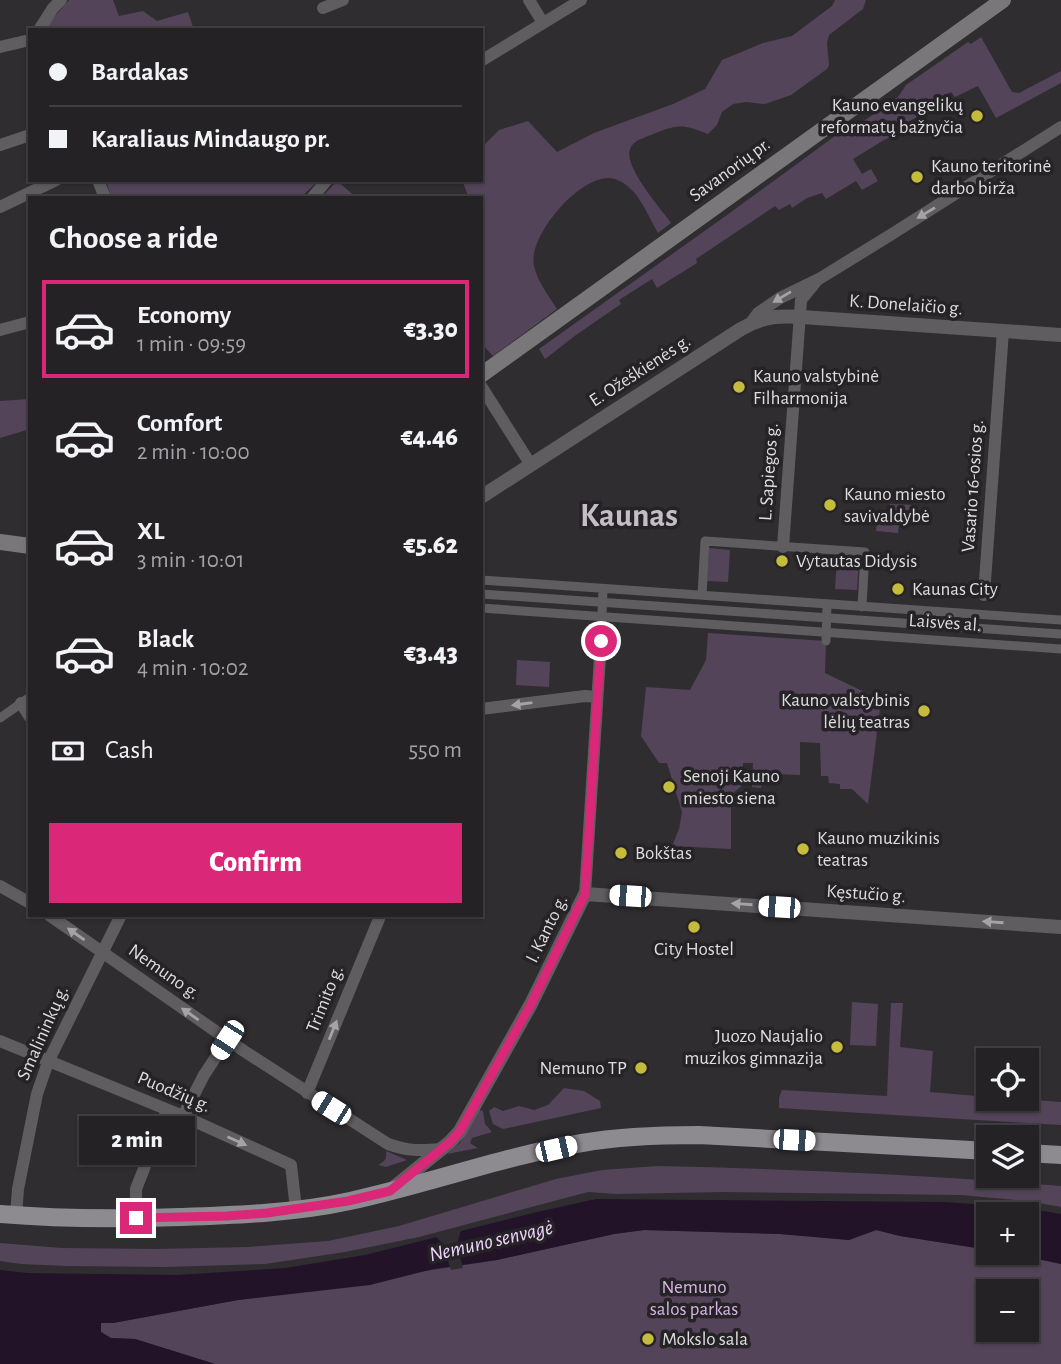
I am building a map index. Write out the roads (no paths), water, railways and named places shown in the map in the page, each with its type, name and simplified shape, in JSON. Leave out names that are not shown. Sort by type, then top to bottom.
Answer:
[{"type":"main road","name":"Savanorių pr.","points":[[483,374],[1003,0]]},
{"type":"main road","points":[[0,542],[28,546]]},
{"type":"main road","points":[[8,1214],[68,1218],[136,1218],[227,1216],[296,1209],[348,1201],[582,1143],[657,1135],[723,1136],[976,1150]]},
{"type":"street","points":[[40,28],[61,0]]},
{"type":"street","points":[[323,8],[343,0]]},
{"type":"street","points":[[529,0],[543,23]]},
{"type":"street","points":[[483,60],[581,0]]},
{"type":"street","points":[[0,47],[28,40]]},
{"type":"street","name":"E. Ožeškienės g.","points":[[483,496],[750,324],[758,313],[780,298],[819,279],[1061,127]]},
{"type":"street","points":[[0,145],[28,136]]},
{"type":"street","points":[[0,207],[52,182]]},
{"type":"street","points":[[314,196],[325,182]]},
{"type":"street","name":"E. Ožeškienės g.","points":[[799,317],[801,300],[819,279]]},
{"type":"street","name":"K. Donelaičio g.","points":[[750,324],[764,318],[781,316],[1061,335]]},
{"type":"street","name":"L. Sapiegos g.","points":[[783,547],[799,317]]},
{"type":"street","points":[[0,330],[28,323]]},
{"type":"street","name":"Vasario 16-osios g.","points":[[979,643],[1003,331]]},
{"type":"street","points":[[483,389],[531,465]]},
{"type":"street","points":[[708,628],[705,541],[865,552],[862,607]]},
{"type":"street","name":"Laisvės al.","points":[[483,580],[1061,620]]},
{"type":"street","name":"I. Kanto g.","points":[[390,1191],[460,1131],[531,1004],[585,894],[603,589]]},
{"type":"street","name":"Laisvės al.","points":[[483,594],[1061,634]]},
{"type":"street","points":[[826,637],[827,604]]},
{"type":"street","name":"Laisvės al.","points":[[483,608],[826,637],[1061,649]]},
{"type":"street","points":[[483,709],[597,696]]},
{"type":"street","points":[[0,718],[25,700]]},
{"type":"street","points":[[0,886],[28,902]]},
{"type":"street","name":"Kęstučio g.","points":[[585,894],[1061,927]]},
{"type":"street","name":"Nemuno g.","points":[[52,917],[227,1040],[387,1144],[418,1151],[441,1149]]},
{"type":"street","name":"Smalininkų g.","points":[[8,1214],[18,1189],[34,1108],[48,1062],[120,917]]},
{"type":"street","name":"Trimito g.","points":[[307,1093],[379,919]]},
{"type":"street","points":[[183,1116],[204,1075],[227,1040]]},
{"type":"street","name":"Puodžių g.","points":[[0,1041],[183,1116],[291,1166],[296,1209]]},
{"type":"street","points":[[136,1218],[136,1189],[167,1110]]},
{"type":"water","name":"Nemuno senvagė","points":[[596,1199],[976,1204],[976,1248],[876,1230],[849,1240],[780,1234],[644,1230],[497,1260],[433,1269],[370,1285],[238,1300],[101,1323],[101,1332],[111,1338],[135,1339],[215,1364],[0,1364],[0,1270],[27,1273],[177,1275],[285,1268],[365,1255]]},
{"type":"water","points":[[1039,1210],[1061,1214],[1061,1264],[1039,1259]]},
{"type":"place","name":"Kauno evangelikų reformatų bažnyčia","points":[[977,116]]},
{"type":"place","name":"Kauno teritorinė darbo birža","points":[[917,177]]},
{"type":"place","name":"Kauno valstybinė Filharmonija","points":[[739,387]]},
{"type":"place","name":"Kauno miesto savivaldybė","points":[[830,505]]},
{"type":"place","name":"Vytautas Didysis","points":[[782,561]]},
{"type":"place","name":"Kaunas City","points":[[898,589]]},
{"type":"place","name":"Kauno valstybinis lėlių teatras","points":[[924,711]]},
{"type":"place","name":"Senoji Kauno miesto siena","points":[[669,787]]},
{"type":"place","name":"Kauno muzikinis teatras","points":[[803,849]]},
{"type":"place","name":"Bokštas","points":[[621,853]]},
{"type":"place","name":"City Hostel","points":[[694,927]]},
{"type":"place","name":"Juozo Naujalio muzikos gimnazija","points":[[837,1047]]},
{"type":"place","name":"Nemuno TP","points":[[641,1068]]},
{"type":"place","name":"Mokslo sala","points":[[648,1339]]},
{"type":"district","name":"Kaunas","points":[[629,516]]},
{"type":"park label","name":"Nemuno salos parkas","points":[[694,1298]]}]
